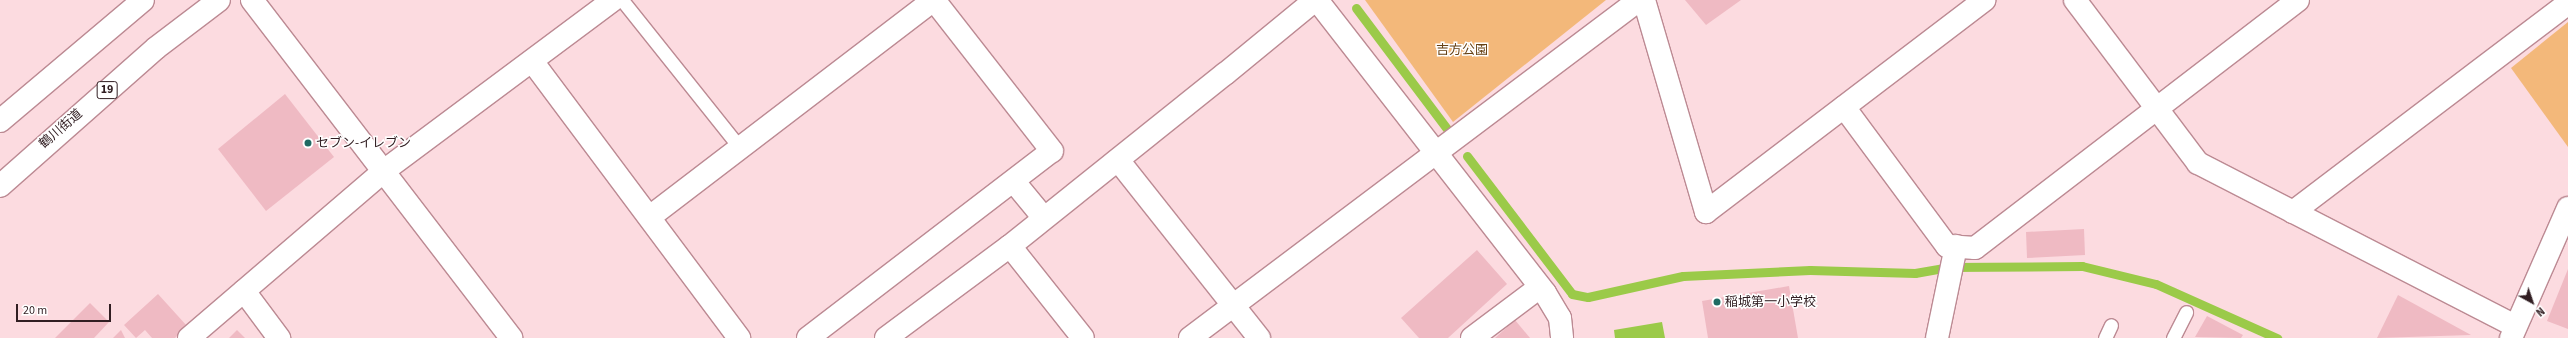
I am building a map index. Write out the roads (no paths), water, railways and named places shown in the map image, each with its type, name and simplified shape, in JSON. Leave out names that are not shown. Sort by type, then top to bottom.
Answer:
[{"type":"street","points":[[0,121],[143,0]]},
{"type":"street","name":"鶴川街道","points":[[0,186],[138,63],[218,0]]},
{"type":"street","points":[[252,0],[385,170],[511,338]]},
{"type":"street","points":[[189,338],[385,170],[613,0]]},
{"type":"street","points":[[651,216],[934,0],[1052,151],[1015,183],[808,338]]},
{"type":"street","points":[[886,338],[1010,246],[1316,0],[1540,287],[1560,318],[1562,338]]},
{"type":"street","points":[[1190,338],[1437,155],[1639,0]]},
{"type":"street","points":[[1644,0],[1706,212],[1984,0]]},
{"type":"street","points":[[2075,0],[2198,163],[2293,212],[2513,332],[2568,208]]},
{"type":"street","points":[[1844,107],[1947,246],[1955,252],[1975,248],[2298,0]]},
{"type":"street","points":[[2293,212],[2568,3]]},
{"type":"street","points":[[532,61],[651,216],[739,338]]},
{"type":"street","points":[[1118,160],[1259,338]]},
{"type":"street","points":[[1015,183],[1044,218]]},
{"type":"street","points":[[1010,246],[1083,338]]},
{"type":"street","points":[[1937,338],[1955,252]]},
{"type":"street","points":[[1472,338],[1540,287]]},
{"type":"street","points":[[244,291],[278,338]]},
{"type":"lane","points":[[622,0],[740,148]]},
{"type":"lane","points":[[2173,338],[2186,312]]},
{"type":"lane","points":[[2105,338],[2111,325]]},
{"type":"waterway","points":[[1356,8],[1448,130]]},
{"type":"waterway","points":[[1467,156],[1572,294],[1588,297],[1683,276],[1810,270],[1915,273],[1948,267],[2082,266],[2156,284],[2277,338]]},
{"type":"place","name":"セブン-イレブン","points":[[308,143]]},
{"type":"place","name":"稲城第一小学校","points":[[1717,302]]},
{"type":"park label","name":"吉方公園","points":[[1462,50]]}]
